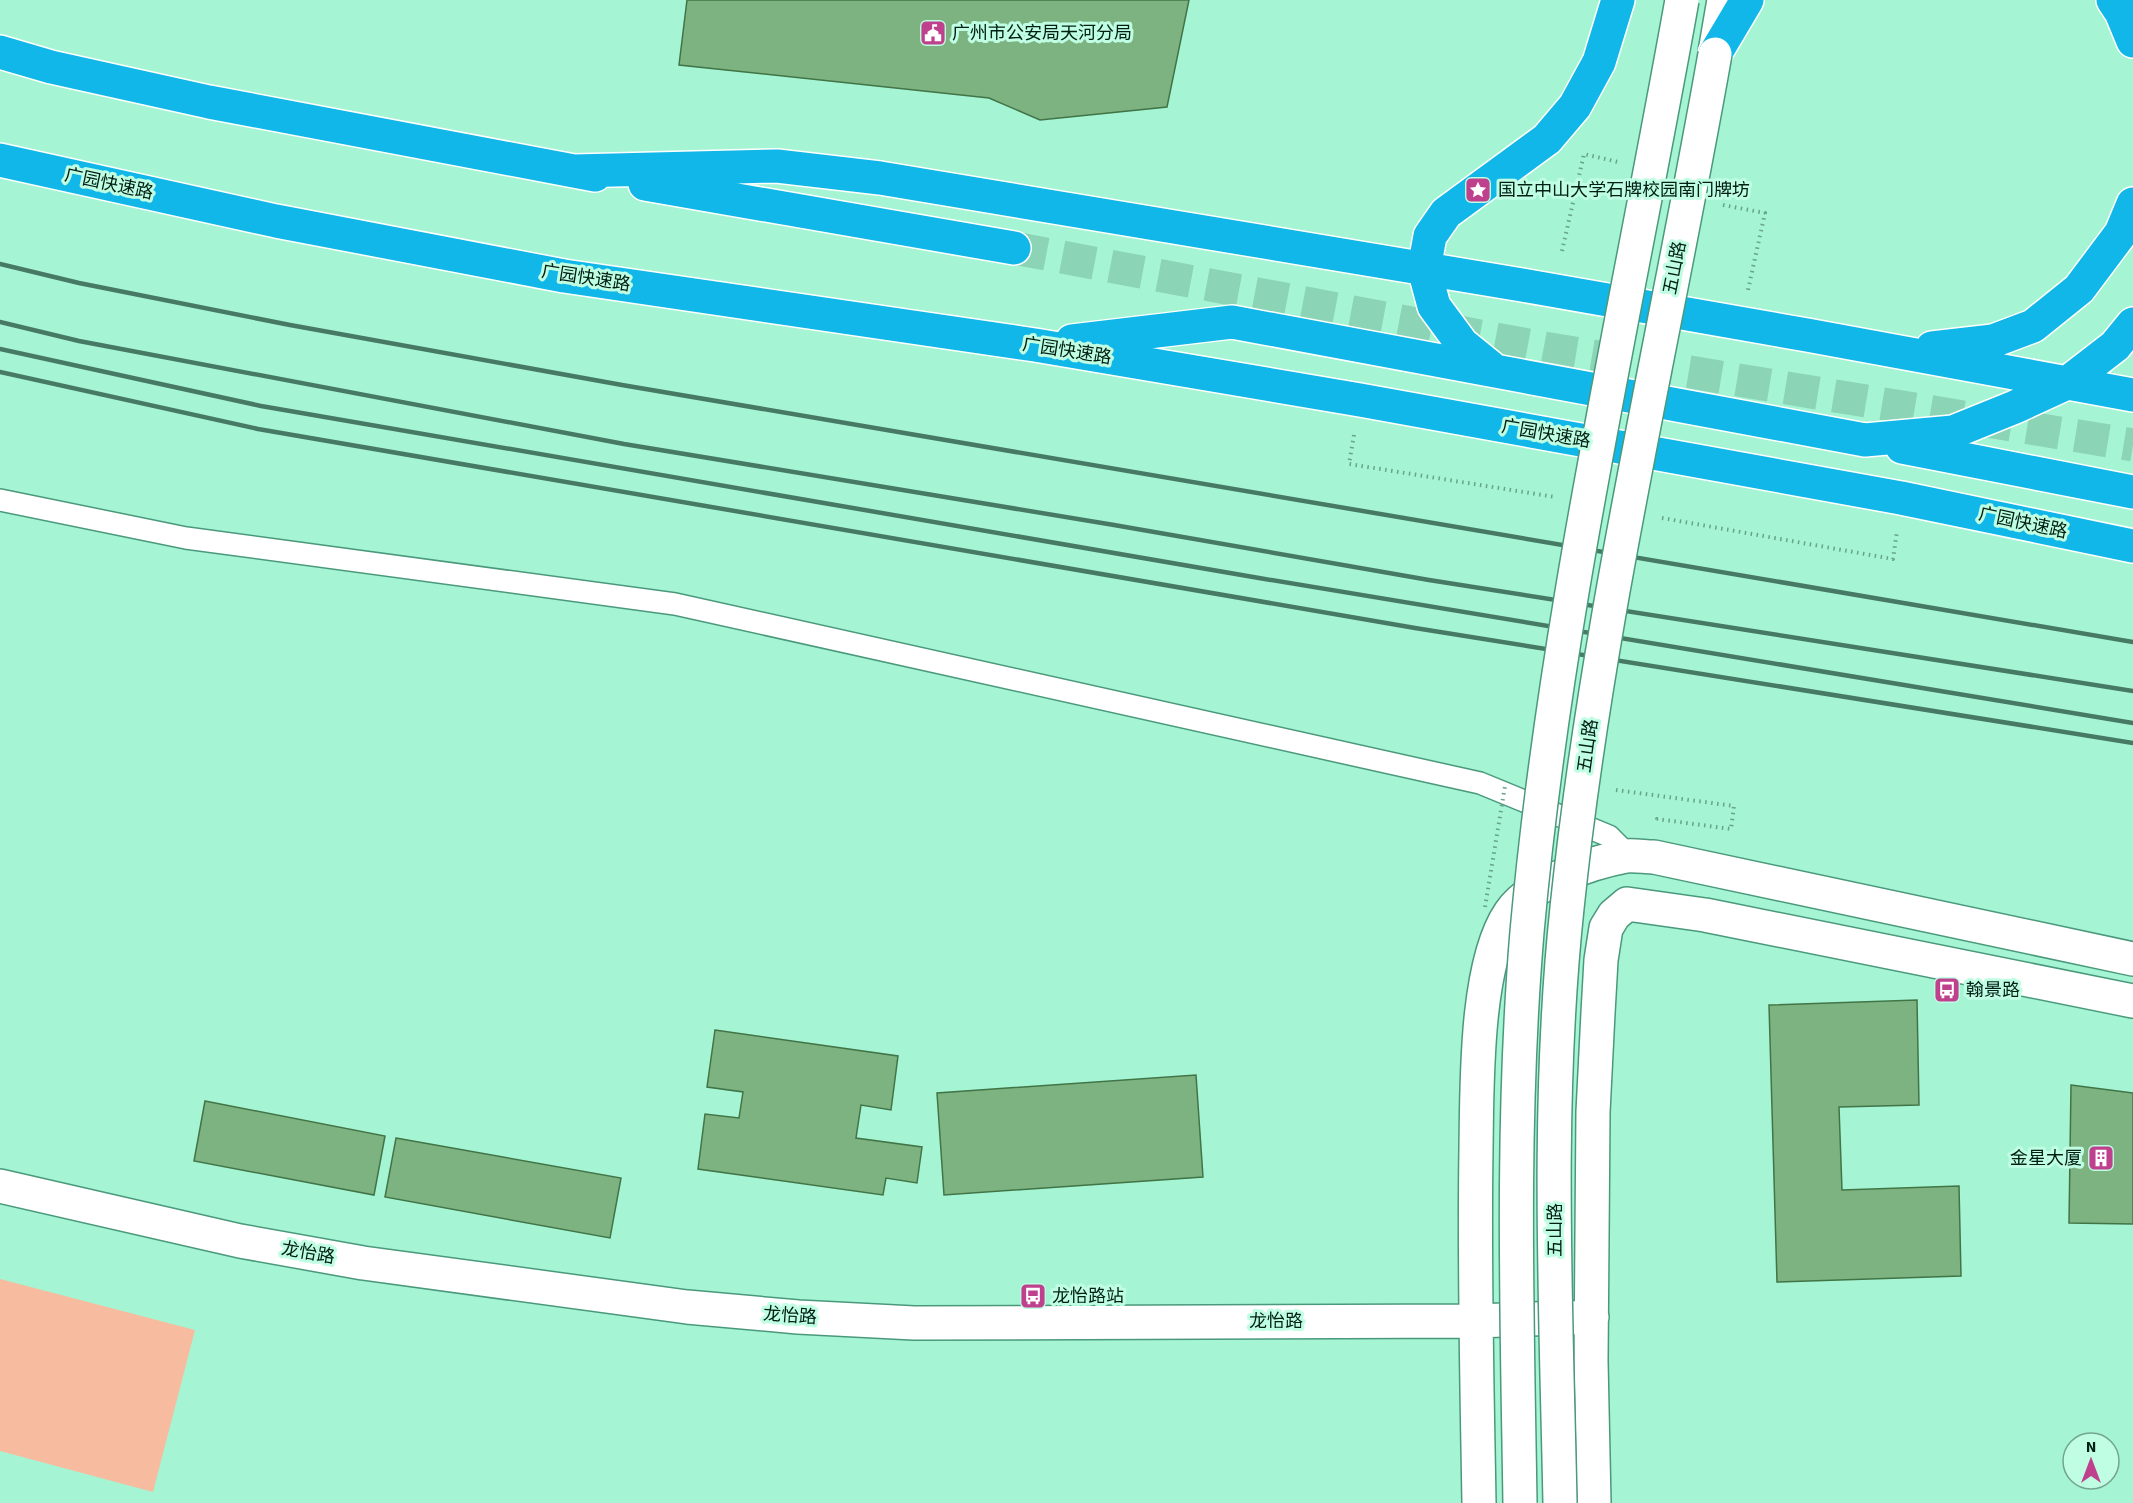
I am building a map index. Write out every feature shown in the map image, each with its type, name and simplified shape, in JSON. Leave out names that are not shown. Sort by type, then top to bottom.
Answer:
[{"type":"highway","points":[[1494,370],[1462,344],[1434,306],[1424,269],[1430,236],[1446,213],[1547,139],[1575,106],[1599,62],[1618,0]]},
{"type":"highway","points":[[1715,54],[1747,0]]},
{"type":"highway","points":[[2113,0],[2121,12],[2133,41]]},
{"type":"highway","points":[[0,52],[51,67],[209,102],[574,171],[1014,248]]},
{"type":"highway","name":"广园快速路","points":[[0,160],[276,221],[564,276],[1035,345],[1360,400],[1901,498],[2133,546]]},
{"type":"highway","points":[[574,171],[788,167],[880,178],[1424,269],[1897,351],[2133,395]]},
{"type":"highway","points":[[1897,351],[1994,340],[2033,326],[2079,289],[2121,233],[2133,204]]},
{"type":"highway","points":[[1035,345],[1232,322],[2133,492]]},
{"type":"highway","points":[[1865,440],[1953,432],[2015,407],[2067,383],[2115,346],[2133,324]]},
{"type":"street","points":[[1520,1503],[1515,1236],[1517,1101],[1528,928],[1548,754],[1568,623],[1682,0]]},
{"type":"street","name":"五山路","points":[[1560,1503],[1555,1257],[1556,1143],[1558,1039],[1566,912],[1594,706],[1614,584],[1724,0]]},
{"type":"street","points":[[1479,1503],[1475,1321],[1476,1127],[1484,1005],[1488,972],[1496,942],[1511,911],[1540,886],[1594,864],[1629,856],[1654,857],[2133,959]]},
{"type":"street","points":[[1594,1503],[1593,1112],[1601,960],[1606,928],[1614,915],[1628,904],[1705,915],[2133,1001]]},
{"type":"street","name":"龙怡路","points":[[0,1186],[217,1236],[363,1263],[675,1305],[798,1317],[914,1323],[1475,1321],[1592,1317]]},
{"type":"lane","points":[[0,500],[186,538],[687,606],[1480,783],[1610,836],[1629,856]]},
{"type":"path","points":[[1562,251],[1584,154],[1619,162],[1617,172]]},
{"type":"path","points":[[1721,214],[1723,204],[1766,213],[1748,291]]},
{"type":"path","points":[[1349,464],[1556,497]]},
{"type":"path","points":[[1661,518],[1893,559]]},
{"type":"path","points":[[1485,907],[1506,780]]},
{"type":"path","points":[[1609,789],[1734,806],[1731,830],[1657,819]]},
{"type":"shaded area","points":[[0,1279],[195,1330],[153,1492],[0,1451]]},
{"type":"building","name":"广州市公安局天河分局","points":[[687,0],[1189,0],[1167,107],[1040,120],[989,98],[679,65]]},
{"type":"building","points":[[1917,1000],[1919,1105],[1839,1107],[1842,1190],[1959,1186],[1961,1276],[1777,1282],[1769,1005]]},
{"type":"building","points":[[715,1030],[898,1056],[891,1110],[861,1105],[856,1138],[922,1147],[917,1183],[886,1178],[883,1195],[698,1169],[705,1114],[739,1118],[743,1092],[707,1087]]},
{"type":"building","points":[[1196,1075],[1203,1177],[944,1195],[937,1093]]},
{"type":"building","name":"金星大厦","points":[[2071,1085],[2133,1093],[2133,1224],[2069,1223]]},
{"type":"building","points":[[205,1101],[385,1136],[374,1195],[194,1161]]},
{"type":"building","points":[[396,1138],[621,1178],[610,1238],[385,1197]]},
{"type":"tunnel","points":[[1014,248],[1544,348],[2133,445]]},
{"type":"railway","points":[[0,264],[79,283],[290,325],[622,385],[2133,642]]},
{"type":"railway","points":[[0,322],[79,341],[624,444],[1429,580],[2133,691]]},
{"type":"railway","points":[[0,349],[261,406],[1259,578],[2133,723]]},
{"type":"railway","points":[[0,372],[258,429],[1415,628],[2133,743]]},
{"type":"place","name":"广州市公安局天河分局","points":[[933,33]]},
{"type":"place","name":"国立中山大学石牌校园南门牌坊","points":[[1478,190]]},
{"type":"place","name":"翰景路","points":[[1947,990]]},
{"type":"place","name":"金星大厦","points":[[2101,1158]]},
{"type":"place","name":"龙怡路站","points":[[1033,1296]]}]
